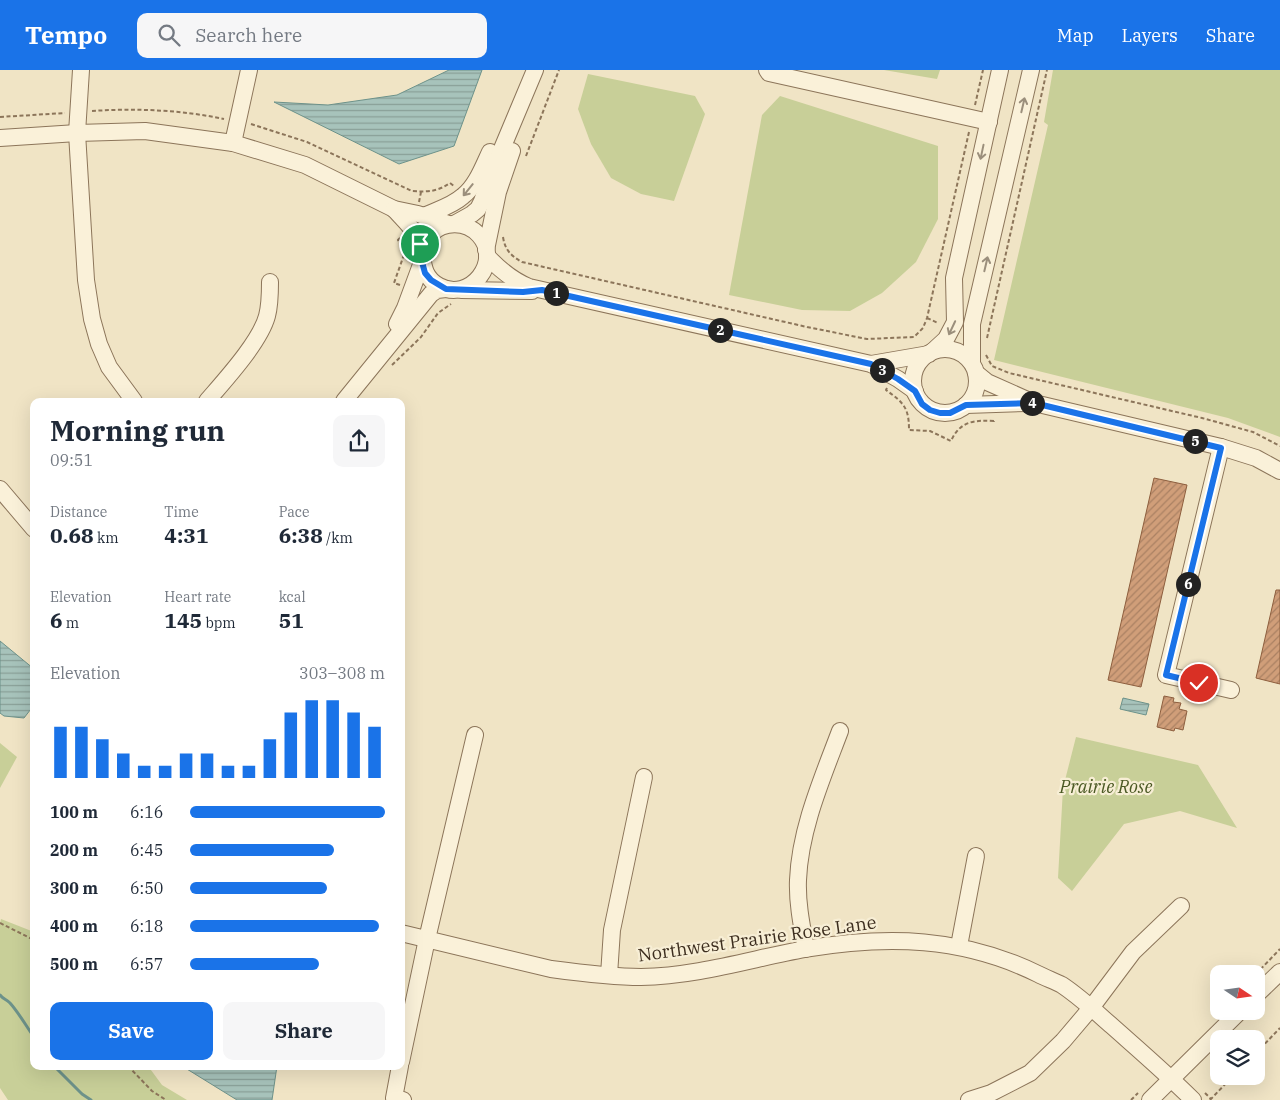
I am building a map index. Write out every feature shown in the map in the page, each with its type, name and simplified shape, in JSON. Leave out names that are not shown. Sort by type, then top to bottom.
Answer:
[{"type":"street","points":[[81,70],[77,133],[86,280],[92,318],[99,344],[109,367],[132,398]]},
{"type":"street","points":[[234,143],[250,70]]},
{"type":"street","points":[[369,368],[405,308],[422,258],[424,244],[430,235],[439,228],[472,214],[482,201],[535,70]]},
{"type":"street","points":[[768,70],[769,73],[989,122]]},
{"type":"street","points":[[1000,70],[954,278],[955,322],[946,339],[917,365],[913,385],[922,404],[930,410],[940,413],[950,413],[966,405],[1034,403]]},
{"type":"street","points":[[966,405],[974,394],[977,384],[974,368],[972,324],[1031,70]]},
{"type":"street","points":[[424,216],[464,196],[480,174],[514,104],[528,88]]},
{"type":"street","points":[[346,398],[431,294],[437,290],[464,288],[474,284],[481,276],[486,266],[498,192],[524,116],[528,88]]},
{"type":"street","points":[[0,138],[145,131],[234,143],[305,165],[394,209],[470,228],[479,235],[487,253],[496,266],[518,282],[542,290],[871,364],[915,391]]},
{"type":"street","points":[[394,209],[416,234],[425,273],[431,280],[450,289],[523,292],[542,290]]},
{"type":"street","points":[[209,398],[245,354],[259,333],[266,319],[270,303],[270,282]]},
{"type":"street","points":[[955,296],[967,302],[978,298]]},
{"type":"street","points":[[871,364],[944,349],[954,350],[964,355],[987,382],[1034,403],[1221,448],[1256,458],[1280,471]]},
{"type":"street","points":[[1221,448],[1166,675],[1231,690]]},
{"type":"street","points":[[0,489],[30,524]]},
{"type":"street","points":[[806,949],[800,914],[798,880],[804,842],[813,805],[840,731]]},
{"type":"street","points":[[405,1043],[427,939],[475,735]]},
{"type":"street","points":[[610,975],[612,930],[644,777]]},
{"type":"street","points":[[959,946],[976,856]]},
{"type":"street","points":[[969,1100],[991,1093],[1030,1073],[1063,1041],[1091,1008],[1133,952],[1180,906]]},
{"type":"street","name":"Northwest Prairie Rose Lane","points":[[405,934],[551,968],[610,975],[642,976],[683,973],[806,949],[864,941],[909,940],[959,946],[1020,965],[1062,986],[1091,1008],[1171,1078],[1193,1100]]},
{"type":"street","points":[[1265,986],[1280,972]]},
{"type":"street","points":[[1150,1100],[1231,1020]]},
{"type":"street","points":[[399,1099],[400,1070]]},
{"type":"path","points":[[525,158],[560,70]]},
{"type":"path","points":[[503,232],[505,247],[514,257],[522,262],[867,340],[914,337],[923,328],[927,318],[983,70]]},
{"type":"path","points":[[986,344],[1047,70]]},
{"type":"path","points":[[421,192],[441,189],[450,183]]},
{"type":"path","points":[[394,283],[405,252],[398,240]]},
{"type":"path","points":[[391,366],[421,337],[438,313]]},
{"type":"path","points":[[985,353],[992,366],[1009,373],[1202,418],[1253,432],[1280,446]]},
{"type":"path","points":[[886,390],[899,399],[906,408],[909,430],[930,430],[951,441],[955,432],[965,424],[978,420],[994,421]]},
{"type":"path","points":[[0,923],[30,938]]},
{"type":"path","points":[[1265,965],[1280,949]]},
{"type":"path","points":[[1265,1044],[1280,1028]]},
{"type":"path","points":[[132,1070],[152,1091],[166,1100]]},
{"type":"path","points":[[1210,1100],[1225,1085]]},
{"type":"green space","points":[[884,70],[940,70],[937,79]]},
{"type":"green space","points":[[1053,70],[1280,70],[1280,437],[1228,418],[994,360],[1048,125],[1044,122]]},
{"type":"green space","points":[[588,74],[695,96],[705,114],[674,201],[641,194],[611,178],[591,144],[578,109]]},
{"type":"green space","points":[[780,96],[938,146],[938,219],[916,262],[882,293],[850,311],[802,310],[729,295],[762,115]]},
{"type":"green space","name":"Prairie Rose","points":[[1076,737],[1198,765],[1237,828],[1180,811],[1124,824],[1072,891],[1058,878],[1063,788]]},
{"type":"green space","points":[[0,743],[17,757],[0,788]]},
{"type":"green space","points":[[1,919],[30,930],[30,1070],[151,1070],[162,1085],[187,1100],[8,1100],[0,1088]]},
{"type":"water","points":[[449,70],[482,70],[454,146],[399,164],[274,102],[328,105],[397,95]]},
{"type":"water","points":[[0,641],[30,666],[30,710],[24,718],[4,716],[0,713]]},
{"type":"water","points":[[1123,698],[1149,704],[1146,715],[1120,709]]},
{"type":"water","points":[[188,1070],[276,1070],[272,1100],[237,1100]]},
{"type":"building","points":[[1154,478],[1187,485],[1141,687],[1108,680]]},
{"type":"building","points":[[1276,590],[1280,590],[1280,684],[1256,678]]},
{"type":"building","points":[[1164,696],[1174,698],[1173,702],[1181,703],[1179,709],[1187,711],[1183,730],[1175,728],[1174,731],[1157,727]]},
{"type":"waterway","points":[[0,995],[9,1002],[30,1031]]},
{"type":"waterway","points":[[58,1070],[82,1094],[91,1100]]},
{"type":"route","points":[[420,244],[425,273],[438,286],[446,289],[523,292],[542,290],[871,364],[915,391],[922,404],[930,410],[940,413],[950,413],[966,405],[1034,403],[1221,448],[1166,675],[1199,683]]}]
